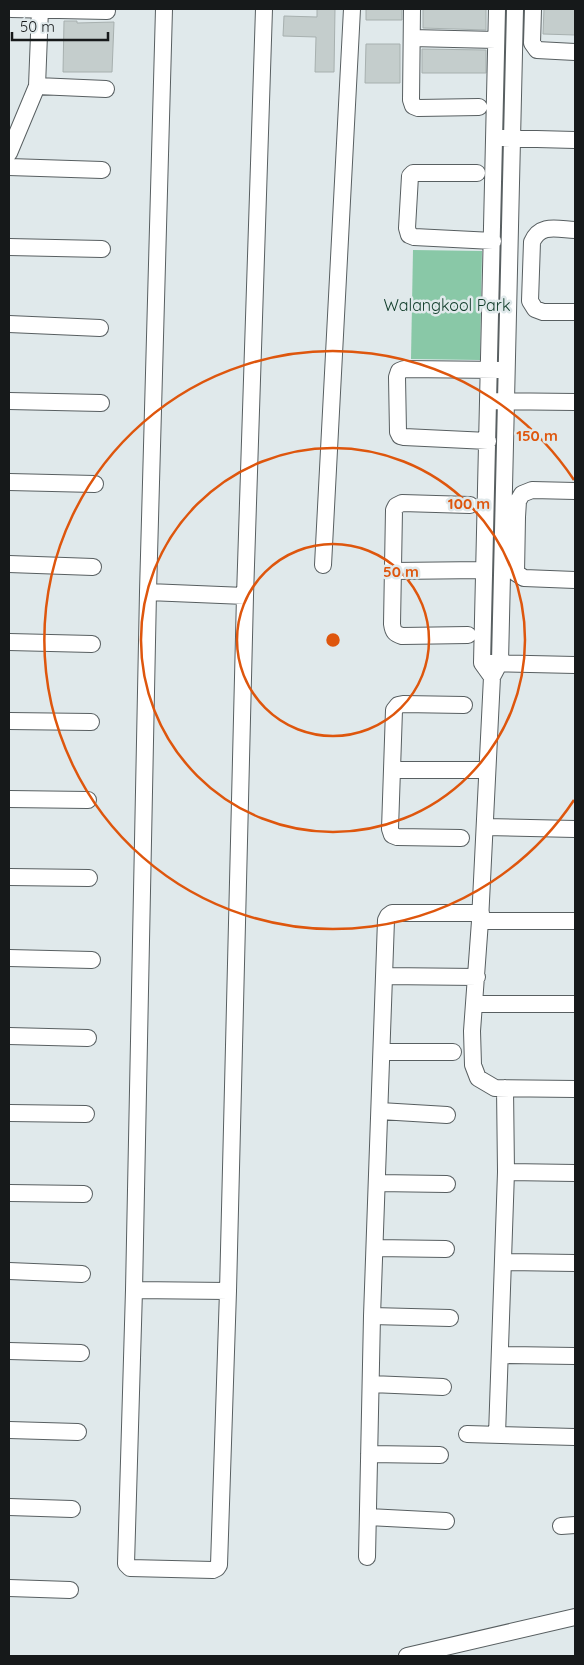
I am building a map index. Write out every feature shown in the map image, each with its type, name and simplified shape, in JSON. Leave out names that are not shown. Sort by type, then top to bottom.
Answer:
[{"type":"street","points":[[11,9],[108,11]]},
{"type":"street","points":[[9,152],[37,86],[40,9]]},
{"type":"street","points":[[164,9],[148,592],[134,1290],[126,1564],[130,1568],[213,1570],[219,1565],[228,1291],[245,596],[264,9]]},
{"type":"street","points":[[323,565],[352,9]]},
{"type":"street","points":[[412,9],[411,100],[413,106],[418,108],[479,107]]},
{"type":"street","points":[[497,9],[493,241],[498,370]]},
{"type":"street","points":[[516,9],[512,138],[497,401],[496,669],[487,770],[477,977],[472,1031],[473,1065],[478,1078],[495,1088],[575,1089]]},
{"type":"street","points":[[533,9],[532,43],[537,50],[575,52]]},
{"type":"street","points":[[412,38],[496,40]]},
{"type":"street","points":[[37,86],[106,89]]},
{"type":"street","points":[[494,138],[575,140]]},
{"type":"street","points":[[9,168],[102,170]]},
{"type":"street","points":[[477,173],[414,173],[410,176],[407,228],[409,235],[414,238],[493,241]]},
{"type":"street","points":[[575,230],[543,229],[536,234],[532,242],[530,301],[535,309],[543,312],[575,312]]},
{"type":"street","points":[[9,247],[102,249]]},
{"type":"street","points":[[9,324],[100,328]]},
{"type":"street","points":[[488,441],[400,436],[398,432],[397,377],[399,371],[404,369],[498,370]]},
{"type":"street","points":[[9,401],[101,403]]},
{"type":"street","points":[[497,401],[575,402]]},
{"type":"street","points":[[497,401],[488,441],[483,570],[482,663],[496,669],[575,665]]},
{"type":"street","points":[[9,482],[95,484]]},
{"type":"street","points":[[575,492],[532,490],[522,494],[518,501],[516,517],[516,573],[524,578],[575,580]]},
{"type":"street","points":[[468,635],[402,636],[393,631],[392,624],[394,510],[396,506],[402,503],[470,505]]},
{"type":"street","points":[[9,564],[93,567]]},
{"type":"street","points":[[393,571],[483,570]]},
{"type":"street","points":[[148,592],[245,596]]},
{"type":"street","points":[[9,642],[92,644]]},
{"type":"street","points":[[462,838],[397,836],[392,835],[390,829],[394,710],[398,705],[403,704],[464,705]]},
{"type":"street","points":[[9,721],[91,722]]},
{"type":"street","points":[[392,770],[487,770]]},
{"type":"street","points":[[9,799],[88,800]]},
{"type":"street","points":[[485,827],[575,829]]},
{"type":"street","points":[[9,876],[88,878]]},
{"type":"street","points":[[367,1557],[372,1316],[386,920],[392,913],[575,921]]},
{"type":"street","points":[[9,958],[92,960]]},
{"type":"street","points":[[384,976],[477,977]]},
{"type":"street","points":[[475,1004],[575,1004]]},
{"type":"street","points":[[9,1036],[88,1038]]},
{"type":"street","points":[[382,1052],[453,1052]]},
{"type":"street","points":[[497,1435],[504,1262],[505,1088]]},
{"type":"street","points":[[380,1110],[447,1115]]},
{"type":"street","points":[[9,1114],[86,1114]]},
{"type":"street","points":[[506,1172],[575,1173]]},
{"type":"street","points":[[377,1183],[447,1184]]},
{"type":"street","points":[[9,1193],[84,1194]]},
{"type":"street","points":[[375,1248],[446,1249]]},
{"type":"street","points":[[504,1262],[575,1263]]},
{"type":"street","points":[[9,1271],[82,1274]]},
{"type":"street","points":[[134,1290],[228,1291]]},
{"type":"street","points":[[372,1316],[450,1318]]},
{"type":"street","points":[[9,1351],[81,1353]]},
{"type":"street","points":[[500,1355],[575,1356]]},
{"type":"street","points":[[371,1384],[443,1387]]},
{"type":"street","points":[[9,1430],[78,1432]]},
{"type":"street","points":[[467,1434],[575,1436]]},
{"type":"street","points":[[369,1454],[440,1454]]},
{"type":"street","points":[[9,1507],[72,1509]]},
{"type":"street","points":[[368,1517],[446,1521]]},
{"type":"street","points":[[9,1588],[70,1590]]},
{"type":"street","points":[[407,1656],[575,1617]]},
{"type":"green space","name":"Walangkool Park","points":[[413,250],[482,251],[480,360],[411,359]]},
{"type":"building","points":[[317,9],[335,9],[334,72],[315,72],[316,37],[283,36],[284,16],[317,17]]},
{"type":"building","points":[[366,9],[402,9],[402,20],[366,20]]},
{"type":"building","points":[[423,9],[486,9],[486,30],[423,28]]},
{"type":"building","points":[[544,9],[575,9],[575,35],[543,34]]},
{"type":"building","points":[[64,21],[77,21],[77,23],[114,22],[112,72],[63,72]]},
{"type":"building","points":[[366,44],[400,44],[400,83],[365,83]]},
{"type":"building","points":[[422,49],[486,50],[486,73],[422,73]]}]
